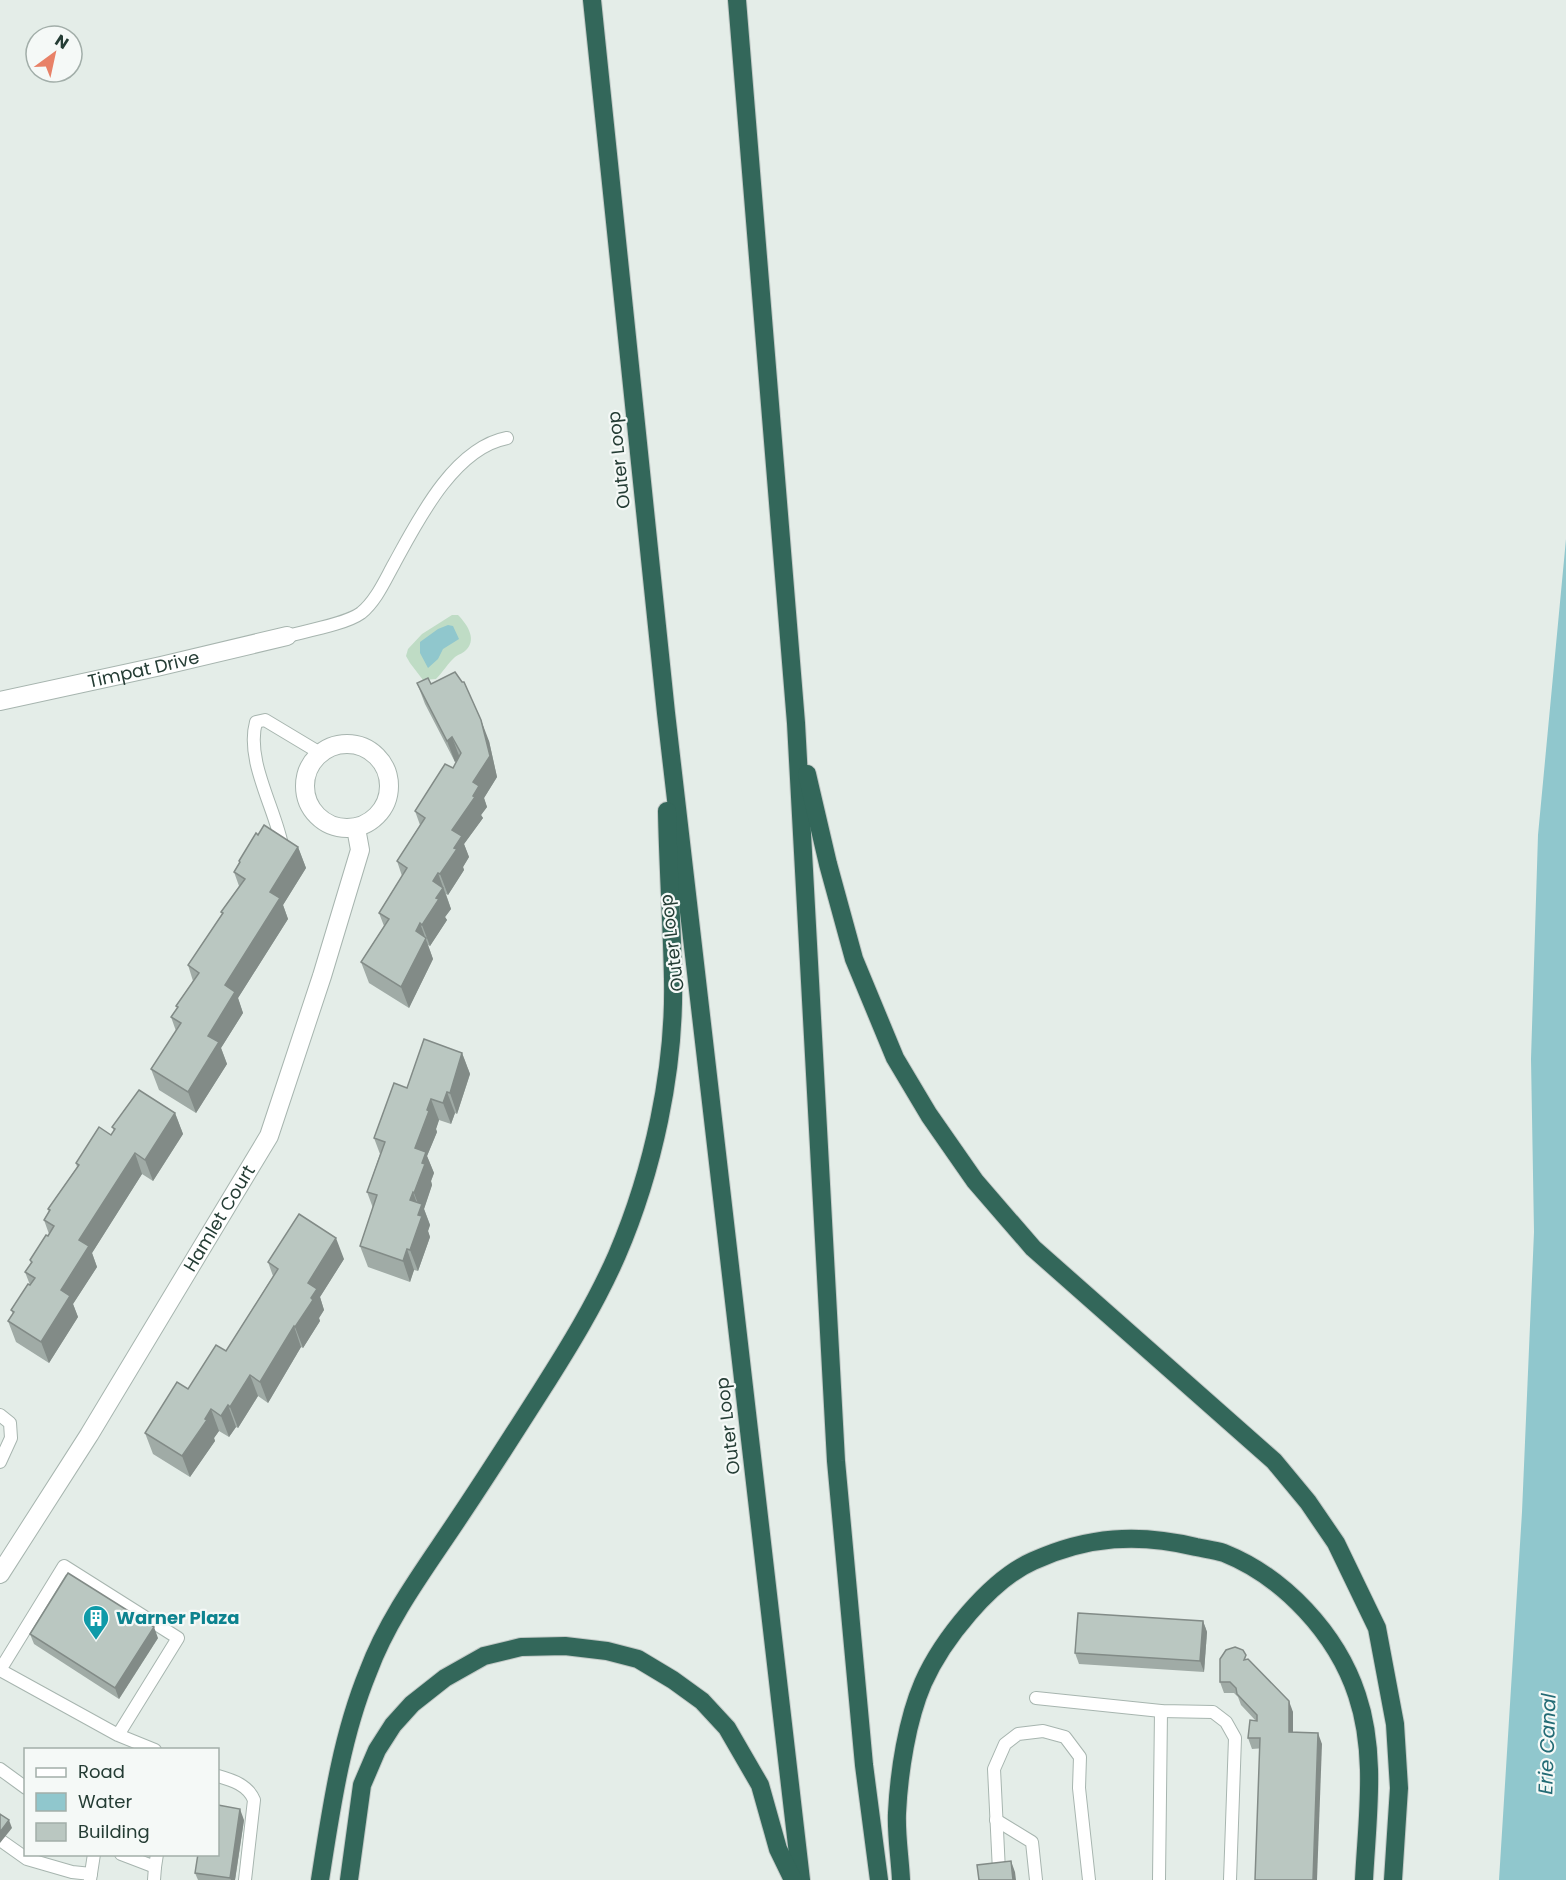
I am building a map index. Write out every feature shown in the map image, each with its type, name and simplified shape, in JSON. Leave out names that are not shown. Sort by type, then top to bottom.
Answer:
[{"type":"highway","name":"Outer Loop","points":[[592,0],[666,713],[801,1880]]},
{"type":"highway","points":[[737,0],[796,723],[836,1461],[864,1765],[879,1880]]},
{"type":"highway","points":[[320,1880],[341,1760],[368,1670],[391,1624],[421,1575],[586,1320],[617,1254],[638,1196],[656,1130],[670,1053],[673,980],[668,880],[666,713]]},
{"type":"highway","points":[[796,723],[828,864],[854,959],[895,1058],[929,1115],[975,1181],[1033,1248],[1274,1461],[1308,1502],[1336,1543],[1377,1628],[1395,1724],[1399,1788],[1393,1880]]},
{"type":"highway","points":[[901,1880],[897,1815],[911,1722],[924,1682],[948,1641],[969,1611],[1000,1583],[1031,1561],[1069,1547],[1105,1539],[1167,1540],[1223,1553],[1253,1568],[1282,1588],[1309,1615],[1334,1646],[1357,1695],[1367,1738],[1370,1780],[1364,1880]]},
{"type":"highway","points":[[349,1880],[362,1785],[377,1750],[393,1725],[412,1704],[445,1678],[484,1656],[521,1647],[565,1646],[608,1651],[638,1659],[702,1701],[728,1728],[760,1785],[778,1849],[793,1880]]},
{"type":"highway","points":[[351,1861],[357,1880]]},
{"type":"street","name":"Timpat Drive","points":[[0,701],[287,636]]},
{"type":"street","points":[[360,745],[382,762],[388,775],[390,788],[387,802],[369,823],[356,828],[342,828],[328,824],[317,816],[309,804],[305,791],[310,764],[320,753],[332,746],[360,745]]},
{"type":"street","name":"Hamlet Court","points":[[0,1574],[89,1435],[269,1136],[322,976],[360,850],[356,828]]},
{"type":"lane","points":[[287,636],[340,622],[362,613],[376,595],[421,514],[462,463],[474,452],[507,438]]},
{"type":"lane","points":[[284,852],[258,766],[253,734],[256,722],[265,720],[320,753]]},
{"type":"lane","points":[[0,1415],[10,1423],[11,1438],[0,1462]]},
{"type":"lane","points":[[118,1735],[178,1638],[64,1566],[0,1670],[118,1735],[152,1748]]},
{"type":"lane","points":[[1036,1698],[1161,1711],[1213,1712],[1226,1722],[1235,1738],[1230,1880]]},
{"type":"lane","points":[[1159,1880],[1161,1711]]},
{"type":"lane","points":[[999,1871],[994,1769],[1005,1744],[1018,1734],[1043,1731],[1065,1737],[1080,1757],[1079,1788],[1089,1880]]},
{"type":"lane","points":[[0,1769],[24,1787]]},
{"type":"lane","points":[[219,1776],[238,1783],[249,1792],[254,1800],[245,1880]]},
{"type":"lane","points":[[996,1820],[1032,1842],[1036,1880]]},
{"type":"lane","points":[[0,1840],[27,1859],[92,1878],[94,1856]]},
{"type":"lane","points":[[131,1856],[157,1861],[154,1880]]},
{"type":"green space","points":[[452,615],[458,615],[467,626],[471,636],[470,645],[452,659],[436,679],[423,680],[406,656],[408,649],[422,634]]},
{"type":"water","name":"Erie Canal","points":[[1566,539],[1566,1880],[1499,1880],[1522,1512],[1534,1232],[1531,1059],[1538,835]]},
{"type":"water","points":[[448,625],[453,626],[459,639],[443,649],[438,659],[428,668],[420,653],[420,642]]},
{"type":"building","points":[[455,672],[464,682],[481,720],[490,756],[473,782],[479,786],[473,796],[475,797],[452,830],[462,836],[454,848],[457,849],[433,881],[443,888],[436,898],[439,899],[416,931],[426,938],[401,987],[361,962],[389,919],[379,913],[407,868],[397,861],[425,818],[415,811],[445,764],[453,768],[461,753],[452,737],[447,741],[417,683],[428,678],[431,684]]},
{"type":"building","points":[[264,825],[298,847],[270,892],[280,898],[225,985],[235,992],[208,1036],[219,1042],[188,1092],[151,1069],[181,1023],[171,1017],[199,973],[188,965],[245,879],[234,872],[256,833],[258,835]]},
{"type":"building","points":[[424,1039],[462,1053],[450,1093],[447,1092],[443,1103],[431,1099],[427,1110],[429,1111],[415,1148],[426,1152],[422,1163],[425,1164],[410,1200],[422,1204],[418,1215],[422,1216],[410,1250],[407,1249],[403,1261],[360,1246],[377,1195],[367,1192],[385,1142],[374,1138],[394,1083],[407,1088]]},
{"type":"building","points":[[139,1090],[175,1113],[145,1160],[135,1153],[79,1240],[89,1246],[61,1290],[70,1296],[41,1342],[8,1321],[14,1312],[11,1310],[28,1284],[30,1285],[35,1278],[25,1272],[32,1262],[30,1260],[54,1226],[44,1220],[50,1210],[48,1209],[79,1165],[76,1163],[99,1127],[111,1135],[115,1129],[112,1127]]},
{"type":"building","points":[[299,1214],[336,1238],[308,1283],[317,1289],[311,1298],[313,1300],[294,1326],[260,1382],[250,1375],[230,1407],[228,1405],[221,1416],[211,1409],[205,1419],[207,1420],[182,1456],[145,1433],[177,1382],[188,1389],[216,1345],[226,1351],[278,1269],[268,1262]]},
{"type":"building","name":"Warner Plaza","points":[[68,1573],[154,1627],[115,1688],[30,1634]]},
{"type":"building","points":[[1078,1613],[1203,1621],[1200,1661],[1075,1653]]},
{"type":"building","points":[[1235,1647],[1243,1650],[1246,1655],[1244,1660],[1248,1659],[1289,1701],[1289,1732],[1318,1733],[1313,1880],[1255,1880],[1260,1738],[1248,1738],[1250,1720],[1257,1721],[1257,1715],[1237,1694],[1236,1688],[1230,1682],[1220,1682],[1220,1659],[1226,1650]]},
{"type":"building","points":[[219,1805],[240,1809],[230,1878],[195,1873],[198,1856],[219,1856]]},
{"type":"building","points":[[0,1814],[9,1820],[0,1832]]},
{"type":"building","points":[[1011,1861],[1013,1880],[979,1880],[977,1865]]},
{"type":"place","name":"Warner Plaza","points":[[96,1641]]}]
